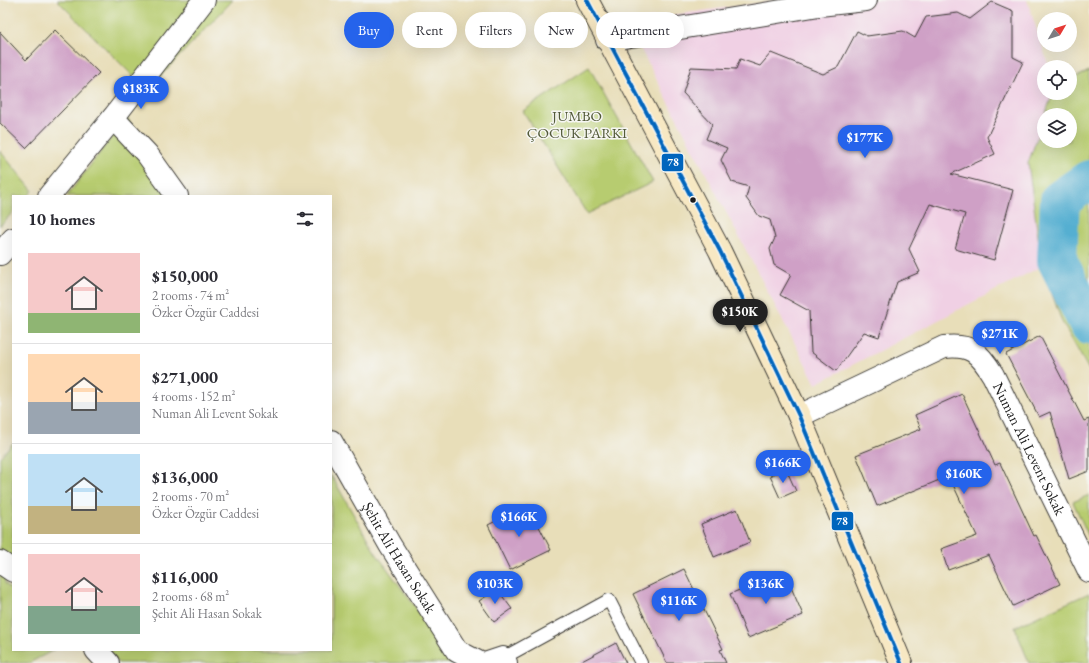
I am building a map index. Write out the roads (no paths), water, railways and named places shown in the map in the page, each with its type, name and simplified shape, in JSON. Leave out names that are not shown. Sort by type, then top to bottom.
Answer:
[{"type":"main road","points":[[587,0],[596,18]]},
{"type":"main road","points":[[611,48],[720,251],[799,416],[901,663]]},
{"type":"street","points":[[50,195],[113,118],[204,0]]},
{"type":"street","points":[[684,27],[819,5],[866,0]]},
{"type":"street","points":[[113,118],[147,154],[176,195]]},
{"type":"street","points":[[0,254],[12,240]]},
{"type":"street","name":"Numan Ali Levent Sokak","points":[[799,416],[944,347],[958,346],[972,350],[980,356],[993,375],[1089,571]]},
{"type":"street","name":"Şehit Ali Hasan Sokak","points":[[332,443],[390,545],[457,651],[480,663]]},
{"type":"street","points":[[0,562],[12,570]]},
{"type":"street","points":[[97,651],[108,663]]},
{"type":"lane","points":[[499,661],[609,600],[641,663]]},
{"type":"waterway","points":[[1089,180],[1060,200],[1057,260],[1089,324]]},
{"type":"park label","name":"JUMBO ÇOCUK PARKI","points":[[577,124]]}]
